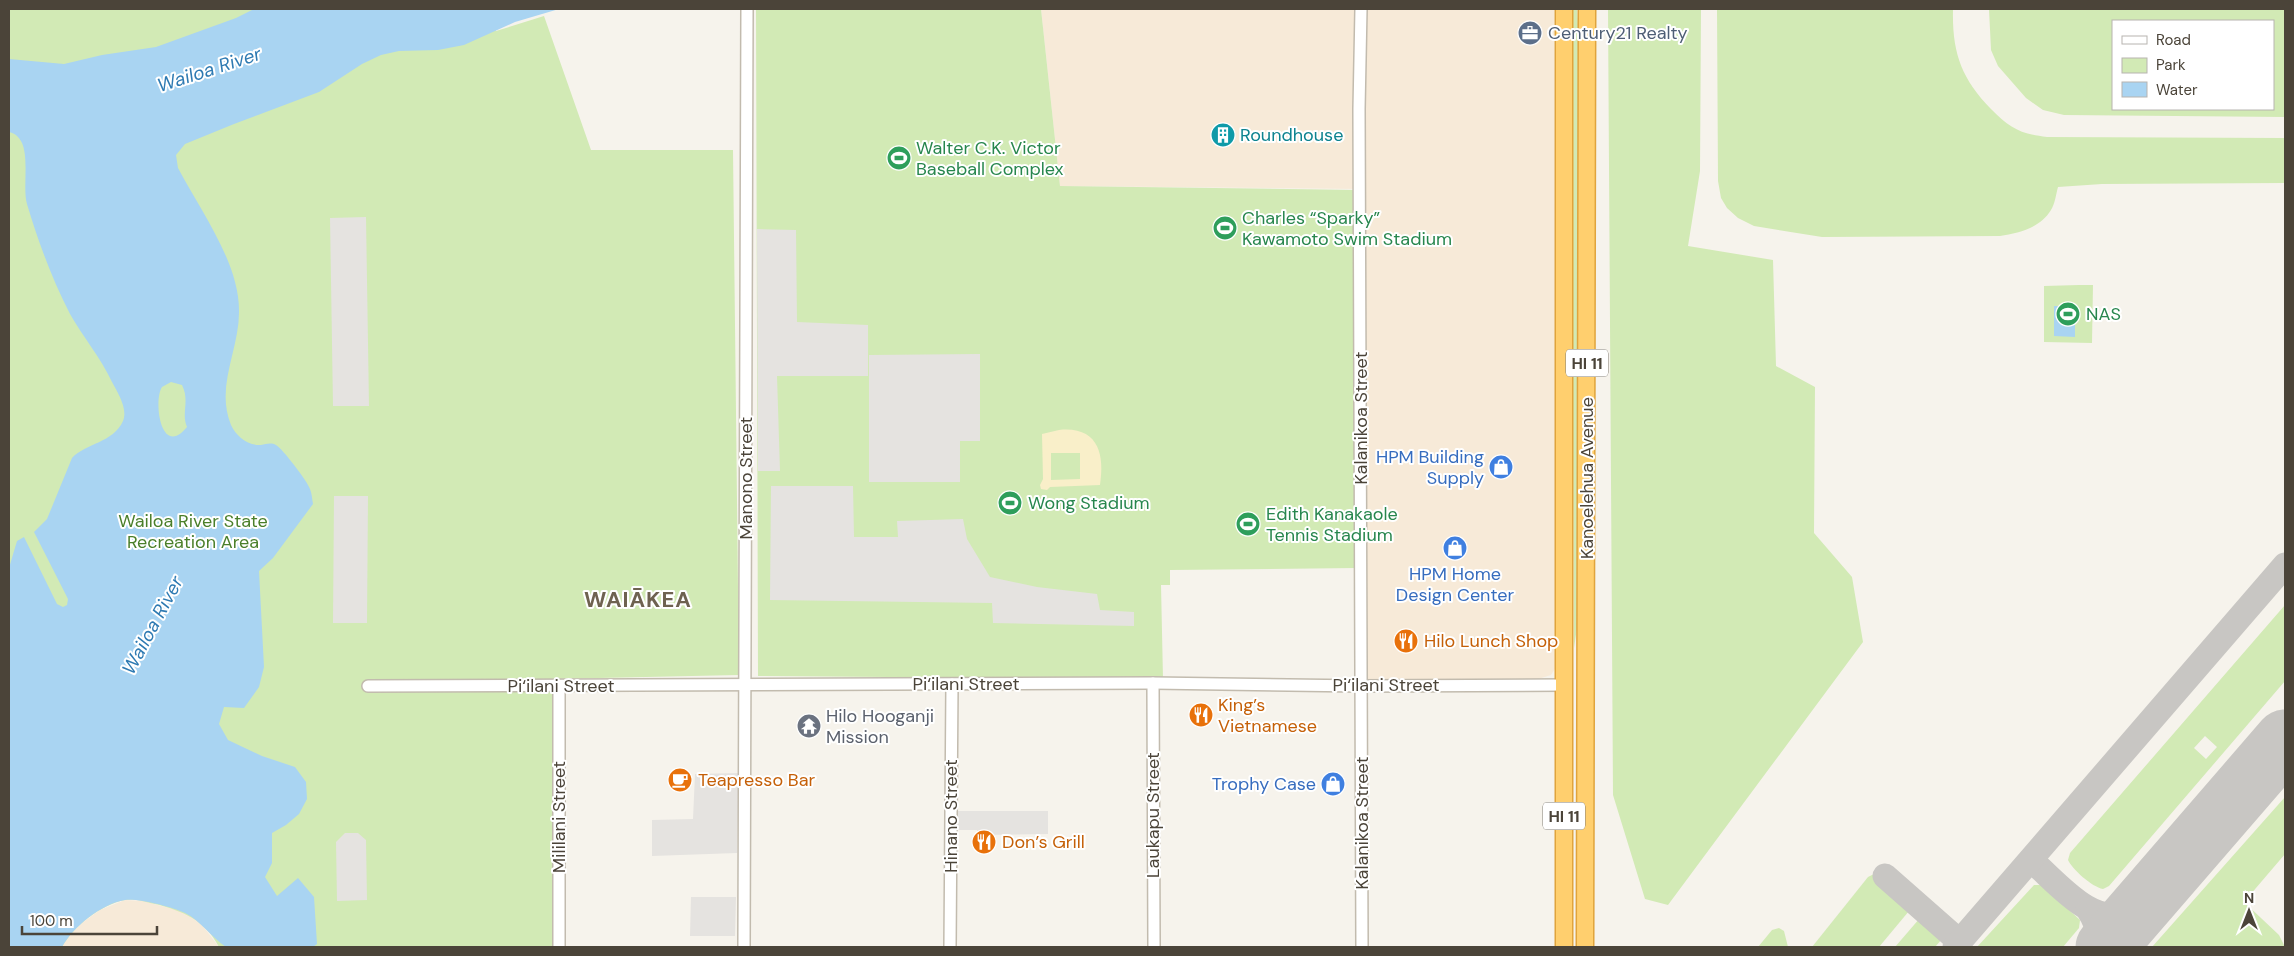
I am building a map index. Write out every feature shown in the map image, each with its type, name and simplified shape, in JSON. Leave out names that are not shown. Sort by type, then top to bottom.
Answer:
[{"type":"highway","name":"Kanoelehua Avenue","points":[[1564,9],[1564,947]]},
{"type":"highway","name":"Kanoelehua Avenue","points":[[1586,947],[1587,9]]},
{"type":"highway","points":[[1586,716],[1574,695],[1564,686],[1573,673],[1587,634]]},
{"type":"street","name":"Manono Street","points":[[744,947],[747,9]]},
{"type":"street","name":"Kalanikoa Street","points":[[1361,9],[1359,109],[1362,947]]},
{"type":"street","name":"Pi‘ilani Street","points":[[368,686],[1153,683],[1564,686]]},
{"type":"street","name":"Laukapu Street","points":[[1153,683],[1154,947]]},
{"type":"street","name":"Hinano Street","points":[[950,947],[952,684]]},
{"type":"street","name":"Mililani Street","points":[[559,686],[559,947]]},
{"type":"shaded area","points":[[1041,9],[1554,9],[1556,667],[1551,675],[1538,679],[1367,682],[1361,189],[1060,186]]},
{"type":"shaded area","points":[[366,217],[369,406],[333,406],[330,218]]},
{"type":"shaded area","points":[[757,229],[796,230],[797,322],[868,325],[868,376],[777,376],[780,471],[758,471]]},
{"type":"shaded area","points":[[980,354],[980,441],[960,441],[960,482],[869,482],[869,355]]},
{"type":"shaded area","points":[[771,486],[853,486],[854,537],[898,537],[897,521],[963,519],[967,539],[990,577],[1037,587],[1097,594],[1100,610],[1134,612],[1134,626],[993,623],[992,603],[770,600]]},
{"type":"shaded area","points":[[334,496],[368,496],[367,623],[333,623]]},
{"type":"shaded area","points":[[739,773],[737,853],[652,856],[652,820],[693,819],[695,774]]},
{"type":"shaded area","points":[[955,811],[1048,811],[1048,834],[978,835],[977,830],[955,830]]},
{"type":"shaded area","points":[[345,833],[358,833],[366,840],[367,900],[337,901],[336,842]]},
{"type":"shaded area","points":[[691,897],[736,897],[735,936],[690,936]]},
{"type":"shaded area","points":[[125,900],[143,901],[184,912],[202,925],[219,947],[62,947],[66,939],[82,923],[100,910]]},
{"type":"green space","name":"Wailoa River State Recreation Area","points":[[9,9],[490,9],[496,31],[544,16],[591,150],[733,150],[739,675],[552,679],[555,947],[219,947],[200,923],[184,914],[144,901],[125,900],[106,906],[97,912],[73,932],[62,947],[9,947]]},
{"type":"green space","points":[[756,9],[1041,9],[1060,186],[1357,190],[1356,568],[1170,570],[1170,585],[1161,585],[1163,679],[758,676]]},
{"type":"green space","points":[[1571,9],[1577,9],[1579,40],[1577,437],[1579,563],[1578,621],[1574,648]]},
{"type":"green space","points":[[1608,9],[1701,9],[1700,171],[1688,246],[1773,260],[1776,366],[1815,387],[1814,533],[1852,577],[1863,642],[1668,905],[1645,899],[1613,795]]},
{"type":"green space","points":[[1717,9],[1953,9],[1954,38],[1960,64],[1981,98],[2004,121],[2016,129],[2047,137],[2285,138],[2285,183],[2102,184],[2058,187],[2052,208],[2041,221],[2029,229],[2000,236],[1822,237],[1754,226],[1738,218],[1727,208],[1721,198],[1718,181]]},
{"type":"green space","points":[[1989,9],[2285,9],[2285,117],[2064,115],[2043,110],[2026,98],[1998,66],[1991,50]]},
{"type":"green space","name":"NAS","points":[[2093,285],[2092,343],[2044,342],[2044,286]]},
{"type":"green space","points":[[2285,605],[2285,681],[2109,886],[2103,889],[2099,888],[2083,877],[2068,860],[2070,853]],"holes":[[[2205,736],[2217,747],[2206,759],[2194,748]]]},
{"type":"green space","points":[[2285,797],[2285,854],[2244,902],[2279,935],[2285,947],[2152,947]]},
{"type":"green space","points":[[1874,874],[1909,911],[1879,947],[1812,947],[1868,877]]},
{"type":"green space","points":[[2034,885],[2042,885],[2080,920],[2079,928],[2063,947],[1977,947]]},
{"type":"green space","points":[[1920,918],[1942,939],[1935,947],[1895,947]]},
{"type":"green space","points":[[1779,928],[1784,931],[1788,947],[1758,947],[1772,930]]},
{"type":"sand","points":[[1059,430],[1072,430],[1090,437],[1100,453],[1100,485],[1041,489],[1040,485],[1043,479],[1042,434]],"holes":[[[1051,453],[1080,453],[1080,479],[1051,480]]]},
{"type":"water","name":"Wailoa River","points":[[254,9],[559,9],[515,22],[464,45],[438,50],[399,51],[381,55],[362,64],[319,92],[185,144],[176,155],[178,168],[226,255],[233,273],[237,292],[238,325],[229,368],[226,396],[231,425],[236,433],[247,442],[256,445],[272,444],[279,447],[305,480],[312,495],[313,504],[273,558],[259,571],[264,667],[259,687],[244,708],[224,707],[219,724],[228,740],[262,756],[295,767],[306,782],[307,799],[299,814],[286,825],[272,833],[272,863],[265,877],[277,896],[298,878],[314,897],[317,944],[313,947],[226,947],[196,920],[185,913],[138,900],[125,900],[97,911],[80,924],[62,947],[9,947],[9,568],[17,541],[24,537],[57,604],[63,607],[67,605],[68,599],[34,532],[47,519],[72,458],[84,449],[113,434],[123,421],[124,411],[108,373],[63,301],[36,232],[27,204],[25,152],[17,136],[9,132],[9,59],[64,64],[102,55],[156,47],[236,18]],"holes":[[[171,382],[182,385],[185,396],[185,422],[187,427],[178,435],[171,436],[165,432],[161,424],[158,404],[159,394],[162,387]]]},
{"type":"water","points":[[2054,306],[2075,306],[2075,337],[2054,336]]},
{"type":"taxiway","points":[[1955,947],[2285,565]]},
{"type":"taxiway","points":[[2031,860],[2076,900],[2089,909],[2102,914],[2115,916],[2129,912],[2151,895]]},
{"type":"taxiway","points":[[1885,876],[1960,942]]},
{"type":"taxiway","points":[[2088,909],[2097,927],[2097,947]]},
{"type":"runway","points":[[2106,947],[2285,740]]},
{"type":"place","name":"Century21 Realty","points":[[1530,33]]},
{"type":"place","name":"Roundhouse","points":[[1223,135]]},
{"type":"place","name":"Walter C.K. Victor Baseball Complex","points":[[899,158]]},
{"type":"place","name":"Charles “Sparky” Kawamoto Swim Stadium","points":[[1225,228]]},
{"type":"place","name":"NAS","points":[[2068,314]]},
{"type":"place","name":"HPM Building Supply","points":[[1501,467]]},
{"type":"place","name":"Wong Stadium","points":[[1010,503]]},
{"type":"place","name":"Edith Kanakaole Tennis Stadium","points":[[1248,524]]},
{"type":"place","name":"HPM Home Design Center","points":[[1455,548]]},
{"type":"place","name":"Hilo Lunch Shop","points":[[1406,641]]},
{"type":"place","name":"King’s Vietnamese","points":[[1201,715]]},
{"type":"place","name":"Hilo Hooganji Mission","points":[[809,726]]},
{"type":"place","name":"Teapresso Bar","points":[[680,780]]},
{"type":"place","name":"Trophy Case","points":[[1333,784]]},
{"type":"place","name":"Don’s Grill","points":[[984,842]]},
{"type":"district","name":"WAIĀKEA","points":[[638,599]]}]
